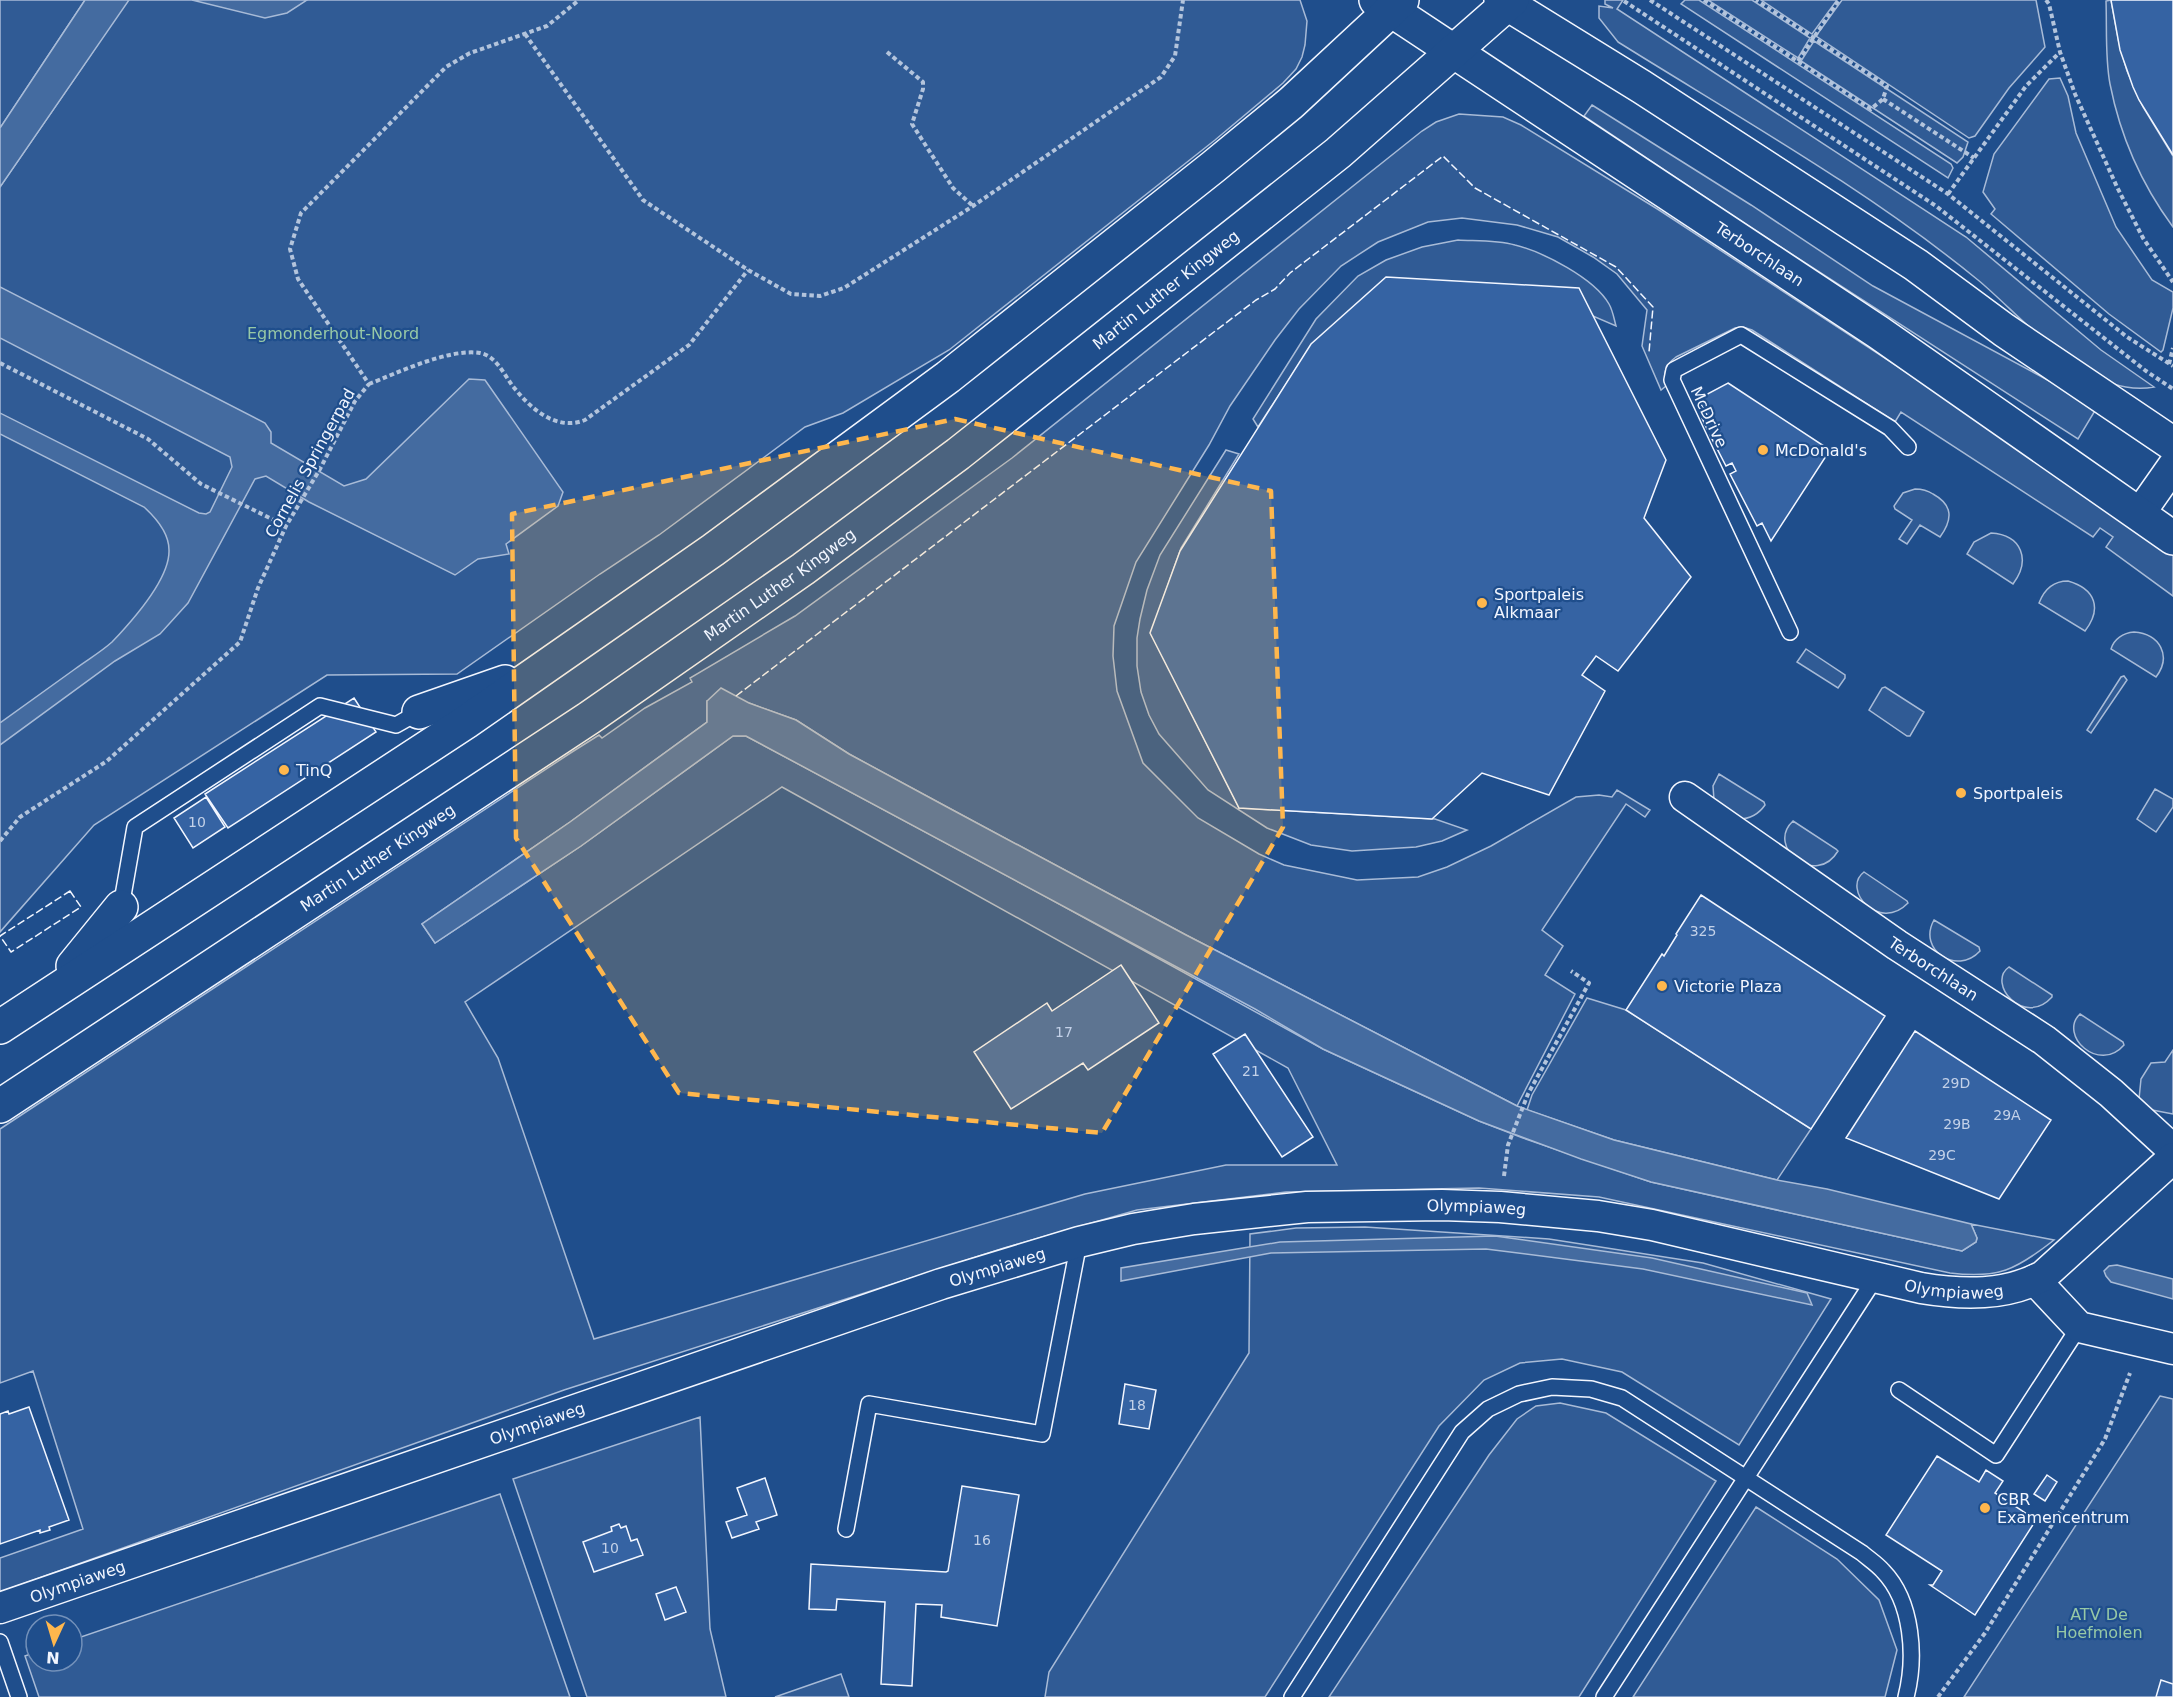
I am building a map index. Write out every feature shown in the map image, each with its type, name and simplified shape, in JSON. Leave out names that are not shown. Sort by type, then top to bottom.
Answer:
[{"type":"main road","name":"Martin Luther Kingweg","points":[[0,1106],[590,718],[802,569],[958,454],[1338,153],[1507,2]]},
{"type":"main road","points":[[1507,2],[1906,259],[2004,330],[2173,444]]},
{"type":"main road","name":"Terborchlaan","points":[[1390,3],[1454,51],[1869,326],[2173,538]]},
{"type":"main road","points":[[0,1027],[546,668],[713,550],[948,377],[1291,103],[1390,3]]},
{"type":"main road","points":[[419,712],[546,668]]},
{"type":"main road","points":[[53,991],[121,907]]},
{"type":"street","points":[[2140,513],[2173,465]]},
{"type":"street","name":"Terborchlaan","points":[[1685,797],[1897,945],[2044,1040],[2112,1093],[2173,1150]]},
{"type":"street","name":"Olympiaweg","points":[[0,1608],[941,1284],[1079,1242],[1133,1229],[1194,1219],[1307,1208],[1442,1205],[1500,1207],[1598,1216],[1652,1225],[1922,1288],[1949,1293],[1971,1293],[2008,1289],[2035,1280],[2054,1268],[2173,1158]]},
{"type":"street","points":[[2035,1280],[2079,1327],[2173,1349]]},
{"type":"lane","name":"McDrive","points":[[1790,632],[1672,380],[1674,370],[1741,334],[1890,428],[1908,447]]},
{"type":"lane","points":[[121,907],[135,827],[225,767],[320,706],[396,725],[419,712]]},
{"type":"lane","points":[[846,1529],[869,1404],[1042,1434],[1079,1242]]},
{"type":"lane","points":[[1604,1697],[1876,1277]]},
{"type":"lane","points":[[1899,1390],[1996,1455],[2079,1327]]},
{"type":"lane","points":[[1292,1697],[1462,1432],[1488,1409],[1520,1395],[1552,1387],[1591,1389],[1622,1398],[1862,1553],[1885,1572],[1900,1598],[1910,1631],[1911,1677],[1906,1697]]},
{"type":"lane","points":[[0,1642],[19,1697]]},
{"type":"path","name":"Cornelis Springerpad","points":[[0,842],[20,817],[107,761],[240,642],[258,588],[286,526],[320,469],[355,401],[369,384],[298,279],[290,249],[301,213],[446,67],[470,53],[547,26],[579,0]]},
{"type":"path","points":[[525,34],[643,200],[748,270],[791,294],[820,296],[844,288],[973,206],[1161,77],[1175,56],[1183,0]]},
{"type":"path","points":[[1650,0],[1948,194],[2127,337],[2171,365],[2173,348]]},
{"type":"path","points":[[1704,0],[1871,109],[1883,99],[1887,86],[1756,0]]},
{"type":"path","points":[[1798,61],[1839,0]]},
{"type":"path","points":[[2046,0],[2075,94],[2117,188],[2143,238],[2173,282]]},
{"type":"path","points":[[1624,1],[1936,206],[2146,371],[2173,389]]},
{"type":"path","points":[[887,52],[923,82],[912,124],[953,188],[973,206]]},
{"type":"path","points":[[1948,194],[2026,86],[2061,52]]},
{"type":"path","points":[[1883,99],[1974,158]]},
{"type":"path","points":[[369,384],[430,360],[471,352],[483,353],[494,360],[514,387],[543,416],[565,424],[573,424],[585,420],[689,345],[748,270]]},
{"type":"path","points":[[0,363],[148,439],[201,484],[286,526]]},
{"type":"path","points":[[1508,1145],[1528,1094],[1589,983],[1570,971]]},
{"type":"path","points":[[1938,1697],[1985,1633],[2105,1439],[2142,1341]]},
{"type":"highlighted area","points":[[955,419],[1271,491],[1283,827],[1102,1133],[679,1093],[516,838],[512,514]]},
{"type":"green space","points":[[0,0],[85,0],[0,128]]},
{"type":"green space","name":"Egmonderhout-Noord","points":[[126,0],[1300,0],[1307,21],[1302,57],[1296,69],[1283,83],[1215,140],[949,350],[843,413],[805,427],[659,535],[457,674],[327,675],[94,825],[0,932],[0,187]]},
{"type":"green space","points":[[1605,0],[1623,0],[1617,9],[1966,237],[2101,350],[2154,387],[2130,388],[2105,381],[2082,369],[2036,334],[1978,280],[1892,215],[1802,155],[1618,42],[1599,18],[1599,6],[1613,8],[1605,4]]},
{"type":"green space","points":[[1685,0],[1699,0],[1951,164],[1953,168],[1948,178],[1681,4]]},
{"type":"green space","points":[[1708,0],[1752,0],[1810,38],[1798,58]]},
{"type":"green space","points":[[1761,0],[1837,0],[1812,34]]},
{"type":"green space","points":[[1842,0],[2036,0],[2045,47],[2009,88],[1975,136],[1969,138],[1816,36]]},
{"type":"green space","points":[[2111,0],[2127,71],[2143,107],[2173,156],[2173,227],[2142,177],[2126,141],[2114,103],[2108,74],[2107,53],[2106,1]]},
{"type":"green space","points":[[1814,41],[1968,142],[1963,157],[1957,163],[1801,61]]},
{"type":"green space","points":[[2060,78],[2068,96],[2076,133],[2116,227],[2152,280],[2173,292],[2173,308],[2161,352],[2109,314],[1991,214],[1995,209],[1983,192],[1994,154],[2049,79]]},
{"type":"green space","points":[[1592,105],[1751,205],[1873,286],[2057,385],[2096,409],[2078,439],[1742,222],[1584,116]]},
{"type":"green space","points":[[1459,114],[1503,117],[1521,125],[1659,210],[2124,515],[2173,552],[2173,596],[2106,547],[2113,537],[2100,528],[2093,537],[1901,412],[1895,422],[1752,330],[1743,327],[1735,328],[1676,357],[1667,366],[1666,386],[1661,390],[1642,346],[1647,310],[1617,274],[1558,237],[1517,225],[1462,218],[1428,222],[1378,242],[1341,266],[1299,309],[1275,340],[1230,406],[1209,445],[1136,562],[1114,626],[1113,656],[1117,691],[1143,763],[1198,818],[1259,854],[1284,865],[1357,880],[1418,877],[1447,867],[1491,846],[1576,797],[1599,795],[1612,797],[1617,790],[1650,810],[1645,817],[1626,804],[1542,930],[1563,946],[1545,975],[1575,994],[1517,1106],[1186,935],[849,754],[796,720],[749,703],[707,701],[707,722],[570,822],[422,924],[435,943],[581,846],[733,736],[746,736],[1043,895],[1323,1049],[1479,1121],[1523,1138],[1651,1182],[1962,1251],[1976,1242],[1977,1238],[1971,1224],[2054,1240],[2028,1259],[2006,1270],[1967,1275],[1599,1197],[1479,1188],[1286,1192],[1137,1210],[1004,1248],[564,1390],[0,1592],[0,1558],[83,1529],[33,1371],[0,1383],[0,1129],[572,752],[599,735],[602,738],[645,708],[692,682],[690,678],[795,616],[1012,458],[1436,122]],"holes":[[[782,787],[1288,1068],[1337,1165],[1226,1165],[1085,1194],[594,1339],[498,1058],[465,1002]]]},
{"type":"green space","points":[[1458,240],[1508,243],[1526,248],[1567,267],[1602,294],[1610,307],[1616,326],[1593,316],[1312,344],[1258,427],[1253,419],[1316,319],[1358,276],[1386,260],[1422,247]]},
{"type":"green space","points":[[1226,450],[1239,454],[1181,548],[1151,633],[1239,808],[1435,819],[1467,830],[1442,841],[1416,847],[1352,851],[1311,845],[1267,828],[1208,790],[1159,734],[1141,692],[1137,666],[1140,619],[1147,590],[1160,555]]},
{"type":"green space","points":[[1915,489],[1927,491],[1940,498],[1947,508],[1949,518],[1940,537],[1920,525],[1907,544],[1899,539],[1912,520],[1894,506],[1903,493]]},
{"type":"green space","points":[[1991,533],[2010,538],[2020,550],[2022,566],[2013,584],[1967,554],[1974,542]]},
{"type":"green space","points":[[2068,581],[2085,589],[2093,601],[2093,615],[2085,631],[2039,603],[2050,587]]},
{"type":"green space","points":[[2134,632],[2151,637],[2161,647],[2163,661],[2156,677],[2111,649],[2119,637]]},
{"type":"green space","points":[[1806,649],[1845,675],[1838,688],[1797,662]]},
{"type":"green space","points":[[2124,676],[2127,680],[2091,733],[2087,730],[2121,677]]},
{"type":"green space","points":[[1885,687],[1924,712],[1910,736],[1869,710],[1882,688]]},
{"type":"green space","points":[[1719,774],[1764,802],[1765,805],[1754,816],[1739,819],[1714,800],[1713,786]]},
{"type":"green space","points":[[2155,789],[2173,799],[2173,807],[2156,832],[2137,819]]},
{"type":"green space","points":[[1793,821],[1838,851],[1829,861],[1818,866],[1807,865],[1797,860],[1789,852],[1785,842],[1786,831]]},
{"type":"green space","points":[[1864,872],[1908,903],[1897,911],[1886,913],[1875,911],[1866,905],[1857,888],[1858,879]]},
{"type":"green space","points":[[1934,920],[1979,947],[1980,951],[1971,958],[1961,961],[1942,956],[1935,950],[1931,941],[1930,931]]},
{"type":"green space","points":[[2009,967],[2052,997],[2041,1005],[2030,1008],[2011,1000],[2002,983],[2003,974]]},
{"type":"green space","points":[[1587,998],[1626,1010],[1811,1129],[1777,1180],[1614,1140],[1527,1110],[1532,1095]]},
{"type":"green space","points":[[2080,1014],[2123,1042],[2124,1045],[2114,1053],[2103,1055],[2084,1048],[2074,1032],[2075,1023]]},
{"type":"green space","points":[[2173,1050],[2173,1114],[2147,1109],[2139,1099],[2141,1079],[2151,1063],[2165,1062]]},
{"type":"green space","points":[[1365,1227],[1549,1239],[1703,1263],[1831,1299],[1739,1445],[1622,1372],[1562,1359],[1520,1363],[1484,1380],[1439,1426],[1265,1697],[1045,1697],[1049,1672],[1249,1353],[1250,1234],[1296,1228]]},
{"type":"green space","name":"ATV De Hoefmolen","points":[[2160,1396],[2173,1399],[2173,1697],[1964,1697]]},
{"type":"green space","points":[[1560,1403],[1606,1413],[1716,1481],[1579,1697],[1329,1697],[1489,1455],[1517,1419],[1536,1406]]},
{"type":"green space","points":[[700,1417],[710,1629],[726,1697],[587,1697],[513,1479]]},
{"type":"green space","points":[[500,1494],[570,1697],[39,1697],[31,1673],[84,1673],[84,1636]]},
{"type":"green space","points":[[1756,1507],[1837,1559],[1879,1600],[1897,1650],[1885,1697],[1633,1697]]},
{"type":"green space","points":[[841,1674],[849,1697],[775,1697]]},
{"type":"shaded area","points":[[85,0],[129,0],[0,187],[0,128]]},
{"type":"shaded area","points":[[192,0],[307,0],[287,13],[265,18]]},
{"type":"shaded area","points":[[0,287],[265,423],[271,432],[271,443],[344,486],[366,479],[469,379],[485,380],[563,492],[558,506],[506,544],[509,554],[478,559],[455,575],[309,502],[266,476],[255,479],[188,603],[160,634],[115,661],[0,745],[0,723],[103,649],[129,623],[157,586],[168,561],[169,550],[164,532],[144,507],[0,434],[0,413],[199,513],[210,512],[232,467],[230,457],[0,338]]},
{"type":"shaded area","points":[[721,688],[749,703],[796,720],[849,754],[1186,935],[1517,1106],[1614,1140],[1971,1224],[1977,1238],[1976,1242],[1962,1251],[1651,1182],[1479,1121],[1323,1049],[1255,1009],[746,736],[733,736],[581,846],[435,943],[422,924],[570,822],[707,722],[707,701]]},
{"type":"shaded area","points":[[1495,1236],[1652,1258],[1807,1293],[1812,1305],[1643,1269],[1486,1249],[1271,1253],[1121,1281],[1121,1268],[1280,1242]]},
{"type":"shaded area","points":[[2117,1265],[2173,1279],[2173,1299],[2111,1282],[2104,1271],[2109,1266]]},
{"type":"building","points":[[2111,0],[2173,0],[2173,155],[2133,87],[2120,50]]},
{"type":"building","points":[[1386,277],[1579,288],[1666,460],[1644,518],[1691,577],[1618,671],[1596,656],[1582,675],[1605,691],[1549,795],[1482,773],[1432,819],[1239,808],[1150,633],[1180,551],[1311,344]]},
{"type":"building","points":[[1728,383],[1830,450],[1771,541],[1762,523],[1757,526],[1730,474],[1736,471],[1732,463],[1726,466],[1710,435],[1716,432],[1713,426],[1707,429],[1702,418],[1707,415],[1698,399]]},
{"type":"building","points":[[354,698],[376,732],[228,828],[205,794]]},
{"type":"building","points":[[206,797],[225,827],[193,848],[174,818]]},
{"type":"building","points":[[1701,895],[1885,1016],[1811,1129],[1626,1010],[1662,954],[1664,956]]},
{"type":"building","points":[[1121,965],[1159,1023],[1088,1070],[1083,1063],[1011,1109],[974,1052],[1047,1003],[1052,1011]]},
{"type":"building","points":[[1915,1031],[2051,1120],[1999,1199],[1846,1138]]},
{"type":"building","points":[[1245,1034],[1313,1137],[1282,1157],[1213,1054]]},
{"type":"building","points":[[1125,1384],[1156,1390],[1149,1429],[1119,1424]]},
{"type":"building","points":[[29,1407],[69,1520],[49,1527],[50,1530],[40,1533],[40,1530],[0,1544],[0,1414],[8,1411],[9,1414]]},
{"type":"building","points":[[1937,1456],[1979,1482],[1986,1470],[2003,1481],[1995,1493],[2036,1520],[1975,1615],[1930,1585],[1933,1585],[1942,1571],[1886,1535]]},
{"type":"building","points":[[2047,1475],[2057,1482],[2045,1501],[2034,1494]]},
{"type":"building","points":[[765,1478],[777,1515],[756,1522],[759,1529],[732,1538],[726,1522],[747,1515],[737,1488]]},
{"type":"building","points":[[962,1486],[1019,1495],[997,1626],[941,1617],[942,1605],[916,1604],[912,1686],[881,1684],[885,1602],[837,1599],[836,1610],[809,1609],[811,1564],[948,1571]]},
{"type":"building","points":[[619,1524],[621,1528],[626,1526],[631,1541],[637,1539],[643,1555],[594,1572],[583,1542],[612,1531],[611,1527]]},
{"type":"building","points":[[676,1587],[686,1612],[665,1620],[656,1594]]},
{"type":"building","points":[[2161,1680],[2173,1684],[2173,1697],[2156,1697]]},
{"type":"fence","points":[[736,696],[1256,300],[1275,289],[1290,273],[1443,156],[1475,188],[1616,267],[1653,307],[1649,352]]},
{"type":"fence","points":[[70,891],[81,907],[11,952],[0,936],[70,891]]},
{"type":"place","name":"McDonald's","points":[[1763,450]]},
{"type":"place","name":"Sportpaleis Alkmaar","points":[[1482,603]]},
{"type":"place","name":"TinQ","points":[[284,770]]},
{"type":"place","name":"Sportpaleis","points":[[1961,793]]},
{"type":"place","name":"Victorie Plaza","points":[[1662,986]]},
{"type":"place","name":"CBR Examencentrum","points":[[1985,1508]]}]
